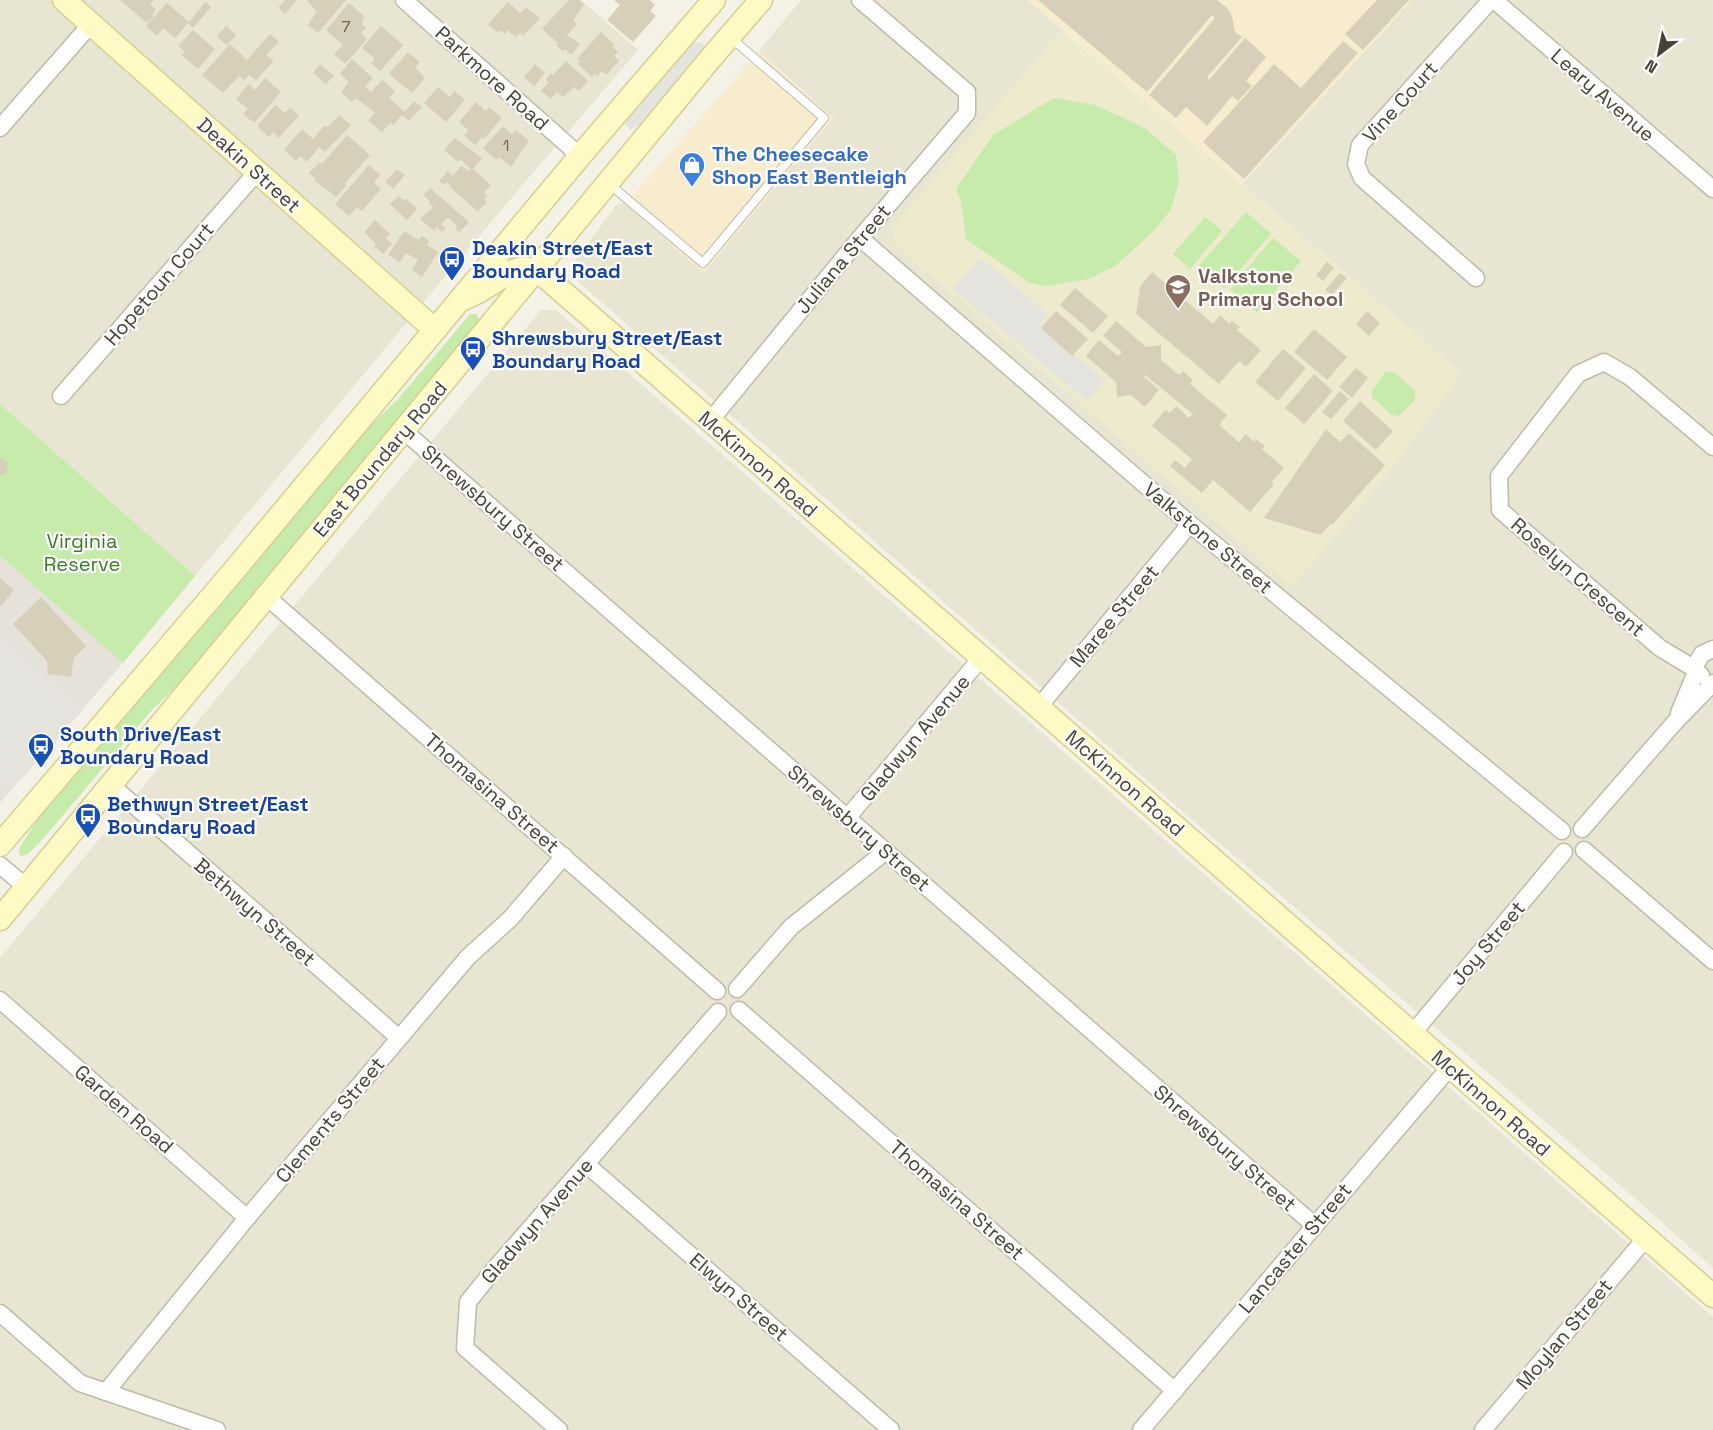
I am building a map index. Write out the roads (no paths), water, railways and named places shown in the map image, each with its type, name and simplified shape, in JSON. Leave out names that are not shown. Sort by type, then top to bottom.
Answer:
[{"type":"main road","name":"Deakin Street","points":[[64,0],[435,330]]},
{"type":"main road","name":"East Boundary Road","points":[[0,845],[714,0]]},
{"type":"main road","name":"East Boundary Road","points":[[0,919],[761,0]]},
{"type":"main road","points":[[459,302],[510,272],[523,268],[536,271]]},
{"type":"main road","name":"McKinnon Road","points":[[536,271],[1713,1296]]},
{"type":"main road","points":[[459,302],[481,311],[494,321]]},
{"type":"main road","points":[[0,814],[28,812]]},
{"type":"street","name":"Parkmore Road","points":[[404,0],[580,156]]},
{"type":"street","name":"Juliana Street","points":[[710,421],[860,238],[968,113],[967,92],[860,0]]},
{"type":"street","name":"Leary Avenue","points":[[1492,0],[1713,189]]},
{"type":"street","name":"Vine Court","points":[[1476,278],[1362,178],[1356,164],[1360,146],[1492,0]]},
{"type":"street","points":[[0,128],[91,24]]},
{"type":"street","name":"Hopetoun Court","points":[[60,396],[257,172]]},
{"type":"street","name":"Valkstone Street","points":[[860,238],[1190,524],[1562,831]]},
{"type":"street","name":"Roselyn Crescent","points":[[1713,447],[1630,377],[1604,362],[1578,374],[1499,477],[1500,510],[1660,648],[1713,681]]},
{"type":"street","name":"Shrewsbury Street","points":[[404,431],[1314,1226]]},
{"type":"street","name":"Maree Street","points":[[1038,708],[1190,524]]},
{"type":"street","name":"Thomasina Street","points":[[267,597],[717,991]]},
{"type":"street","name":"Roselyn Crescent","points":[[1660,648],[1710,650]]},
{"type":"street","points":[[1675,722],[1702,654],[1710,650]]},
{"type":"street","name":"Gladwyn Avenue","points":[[848,818],[981,658]]},
{"type":"street","points":[[1582,829],[1713,681]]},
{"type":"street","name":"Bethwyn Street","points":[[111,785],[399,1038]]},
{"type":"street","points":[[1569,826],[1582,829],[1587,837],[1584,850],[1572,855],[1564,852],[1558,844],[1559,835],[1569,826]]},
{"type":"street","points":[[1584,850],[1713,961]]},
{"type":"street","points":[[737,989],[791,927],[886,851]]},
{"type":"street","name":"Joy Street","points":[[1412,1034],[1564,852]]},
{"type":"street","name":"Clements Street","points":[[106,1392],[248,1218],[468,957],[510,919],[564,856]]},
{"type":"street","points":[[0,865],[26,887]]},
{"type":"street","points":[[724,986],[737,989],[742,997],[739,1010],[727,1016],[718,1012],[713,1000],[717,991],[724,986]]},
{"type":"street","name":"Garden Road","points":[[0,1000],[248,1218]]},
{"type":"street","name":"Thomasina Street","points":[[739,1010],[1175,1391]]},
{"type":"street","name":"Gladwyn Avenue","points":[[559,1430],[465,1348],[468,1302],[718,1012]]},
{"type":"street","name":"Lancaster Street","points":[[1142,1430],[1450,1067]]},
{"type":"street","name":"Elwyn Street","points":[[586,1164],[891,1430]]},
{"type":"street","name":"Moylan Street","points":[[1483,1430],[1646,1238]]},
{"type":"street","points":[[0,1313],[80,1383],[206,1428]]},
{"type":"lane","points":[[608,183],[702,263],[816,127],[824,117],[730,36]]},
{"type":"place","name":"The Cheesecake Shop East Bentleigh","points":[[692,188]]},
{"type":"place","name":"Deakin Street/East Boundary Road","points":[[452,282]]},
{"type":"place","name":"Valkstone Primary School","points":[[1178,310]]},
{"type":"place","name":"Shrewsbury Street/East Boundary Road","points":[[473,372]]},
{"type":"place","name":"South Drive/East Boundary Road","points":[[41,769]]},
{"type":"place","name":"Bethwyn Street/East Boundary Road","points":[[88,839]]},
{"type":"park label","name":"Virginia Reserve","points":[[82,552]]}]
